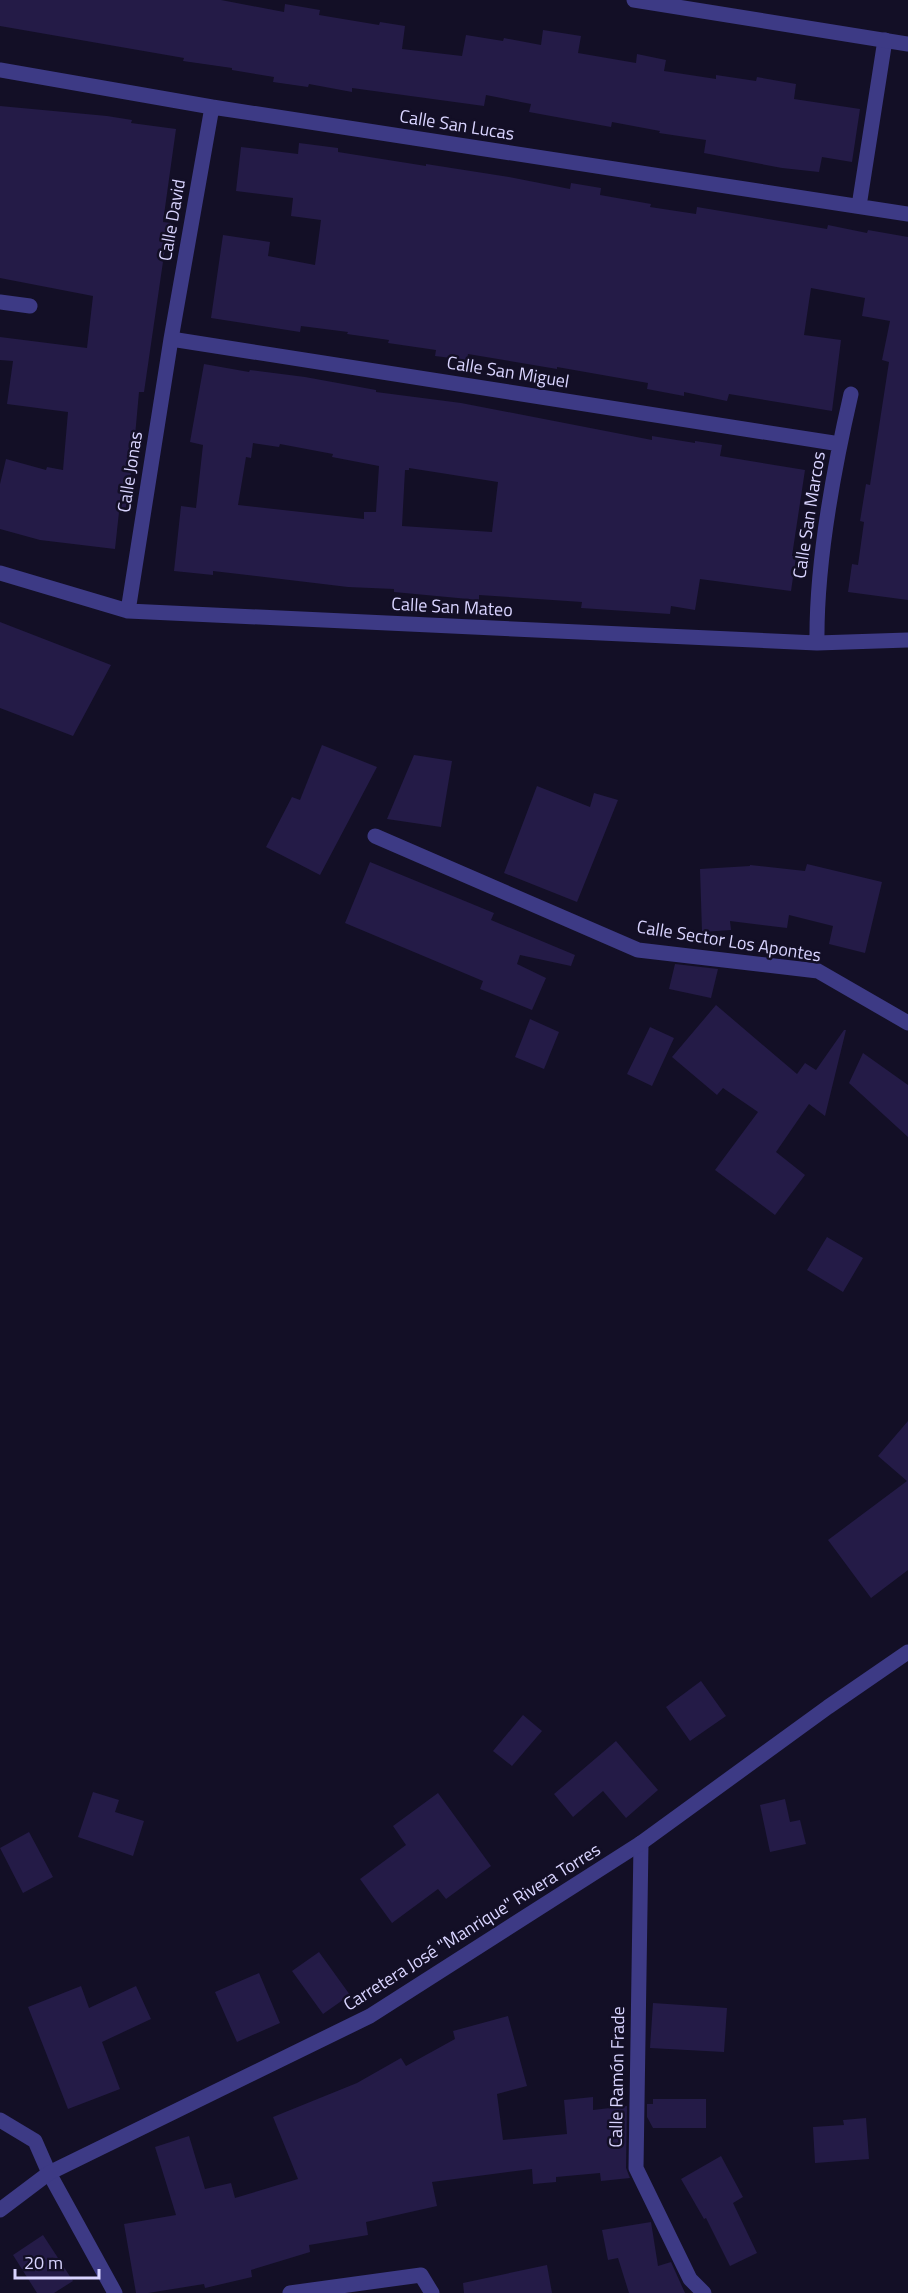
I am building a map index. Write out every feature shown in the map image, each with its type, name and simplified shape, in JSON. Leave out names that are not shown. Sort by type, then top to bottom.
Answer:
[{"type":"street","points":[[634,0],[908,44]]},
{"type":"street","points":[[859,207],[885,40]]},
{"type":"street","name":"Calle San Lucas","points":[[0,70],[212,107],[908,214]]},
{"type":"street","name":"Calle David","points":[[171,339],[212,107]]},
{"type":"street","points":[[0,302],[30,306]]},
{"type":"street","name":"Calle San Miguel","points":[[171,339],[840,444]]},
{"type":"street","name":"Calle Jonas","points":[[128,611],[171,339]]},
{"type":"street","name":"Calle San Marcos","points":[[817,644],[816,599],[840,444],[851,394]]},
{"type":"street","name":"Calle San Mateo","points":[[0,573],[128,611],[817,644],[908,640]]},
{"type":"street","name":"Calle Sector Los Apontes","points":[[375,836],[638,950],[818,972],[908,1023]]},
{"type":"street","name":"Carretera José \"Manrique\" Rivera Torres","points":[[0,2210],[50,2173],[370,2016],[641,1843],[828,1707],[908,1652]]},
{"type":"street","name":"Calle Ramón Frade","points":[[641,1843],[636,2168],[690,2278],[704,2293]]},
{"type":"street","points":[[0,2120],[35,2141],[115,2293]]},
{"type":"street","points":[[290,2293],[421,2275],[432,2293]]},
{"type":"building","points":[[0,0],[221,0],[284,12],[285,4],[320,10],[319,15],[379,25],[380,22],[405,26],[402,49],[462,56],[466,35],[503,41],[504,38],[541,45],[543,30],[581,36],[578,53],[636,63],[637,54],[666,60],[664,71],[716,79],[716,75],[756,81],[757,77],[796,84],[794,99],[860,109],[852,162],[822,157],[819,172],[782,168],[704,153],[706,140],[659,133],[660,131],[612,122],[611,127],[529,112],[531,104],[486,95],[484,106],[352,88],[352,92],[309,84],[308,87],[273,82],[274,77],[183,61],[184,58],[0,26]]},
{"type":"building","points":[[0,106],[107,116],[132,120],[131,123],[176,129],[163,222],[171,223],[169,249],[165,248],[144,392],[139,392],[125,513],[119,512],[115,549],[40,540],[0,529],[0,484],[6,459],[46,470],[47,467],[63,470],[68,412],[7,404],[13,361],[0,360],[0,337],[87,348],[93,296],[0,278]]},
{"type":"building","points":[[299,143],[338,148],[338,152],[509,177],[570,189],[571,183],[601,188],[600,195],[651,204],[650,207],[696,214],[697,207],[827,229],[828,225],[867,233],[868,230],[908,237],[908,600],[848,592],[852,564],[858,565],[864,522],[860,521],[866,484],[870,485],[889,362],[882,360],[890,321],[862,316],[865,298],[811,288],[804,335],[841,340],[832,411],[729,394],[727,401],[684,392],[684,396],[647,389],[648,383],[557,367],[557,369],[468,354],[467,360],[435,356],[436,350],[388,343],[389,340],[347,334],[348,332],[301,326],[300,332],[211,318],[223,235],[270,242],[268,256],[315,265],[321,220],[291,216],[293,198],[236,191],[241,147],[298,154]]},
{"type":"building","points":[[204,364],[249,372],[250,370],[305,377],[376,390],[376,392],[461,403],[652,440],[652,436],[722,445],[720,456],[805,470],[792,556],[796,557],[791,591],[700,579],[695,610],[671,606],[670,614],[581,608],[582,602],[479,595],[479,600],[213,571],[213,575],[174,571],[181,506],[196,508],[203,445],[190,442]],"holes":[[[253,443],[279,447],[280,444],[379,466],[376,512],[364,512],[364,519],[238,505],[246,457],[251,458]],[[409,468],[498,482],[492,532],[402,526],[405,470]]]},
{"type":"building","points":[[0,622],[111,665],[73,736],[0,708]]},
{"type":"building","points":[[322,745],[377,767],[320,875],[266,847],[292,797],[300,800]]},
{"type":"building","points":[[414,755],[452,761],[441,827],[387,819]]},
{"type":"building","points":[[537,786],[590,807],[594,793],[618,800],[577,902],[504,873]]},
{"type":"building","points":[[370,862],[494,913],[491,920],[575,955],[571,966],[520,955],[517,964],[546,978],[532,1010],[480,989],[483,981],[345,923]]},
{"type":"building","points":[[807,864],[882,882],[865,953],[829,944],[833,926],[789,915],[787,928],[730,921],[731,930],[702,932],[700,869],[750,865],[805,871]]},
{"type":"building","points":[[675,964],[718,969],[711,998],[669,989]]},
{"type":"building","points":[[716,1005],[797,1074],[805,1063],[816,1070],[846,1030],[825,1116],[809,1104],[776,1152],[805,1175],[775,1215],[715,1170],[758,1112],[723,1088],[717,1095],[672,1057]]},
{"type":"building","points":[[530,1019],[559,1032],[544,1069],[515,1057]]},
{"type":"building","points":[[650,1027],[674,1038],[652,1086],[627,1074]]},
{"type":"building","points":[[863,1053],[908,1085],[908,1137],[849,1083]]},
{"type":"building","points":[[827,1237],[863,1258],[843,1292],[807,1270]]},
{"type":"building","points":[[908,1421],[908,1570],[871,1598],[828,1540],[907,1481],[878,1456]]},
{"type":"building","points":[[701,1681],[726,1716],[690,1741],[666,1707]]},
{"type":"building","points":[[523,1715],[542,1731],[512,1766],[493,1751]]},
{"type":"building","points":[[616,1741],[658,1790],[626,1818],[603,1791],[573,1817],[554,1794]]},
{"type":"building","points":[[93,1792],[119,1800],[115,1812],[144,1821],[133,1856],[78,1837]]},
{"type":"building","points":[[438,1793],[491,1866],[446,1899],[438,1889],[392,1923],[360,1879],[406,1845],[393,1826]]},
{"type":"building","points":[[785,1799],[790,1822],[800,1820],[806,1844],[770,1852],[760,1805]]},
{"type":"building","points":[[29,1832],[53,1877],[23,1893],[0,1848]]},
{"type":"building","points":[[319,1952],[350,1995],[323,2014],[292,1971]]},
{"type":"building","points":[[259,1973],[280,2023],[237,2042],[215,1992]]},
{"type":"building","points":[[81,1986],[89,2008],[136,1986],[151,2019],[102,2042],[120,2089],[68,2109],[28,2007]]},
{"type":"building","points":[[653,2003],[727,2008],[724,2052],[650,2048]]},
{"type":"building","points":[[508,2016],[527,2086],[497,2094],[503,2140],[567,2134],[564,2100],[593,2097],[593,2110],[627,2106],[626,2168],[630,2178],[601,2181],[600,2173],[556,2177],[556,2182],[533,2184],[532,2169],[432,2182],[437,2206],[366,2222],[368,2235],[309,2245],[310,2252],[251,2270],[252,2277],[205,2288],[204,2284],[136,2293],[124,2224],[176,2215],[155,2147],[189,2136],[205,2189],[231,2183],[235,2198],[298,2179],[273,2117],[357,2083],[401,2058],[406,2066],[455,2039],[453,2031]]},
{"type":"building","points":[[653,2099],[706,2099],[706,2128],[653,2128],[647,2117],[647,2104],[653,2104]]},
{"type":"building","points":[[866,2118],[869,2159],[815,2163],[813,2127],[844,2125],[843,2120]]},
{"type":"building","points":[[721,2156],[743,2197],[733,2203],[757,2253],[730,2266],[706,2218],[704,2219],[681,2179]]},
{"type":"building","points":[[651,2222],[658,2266],[671,2262],[685,2293],[629,2293],[618,2258],[608,2260],[602,2230]]},
{"type":"building","points":[[43,2235],[73,2281],[54,2293],[37,2293],[13,2255]]},
{"type":"building","points":[[547,2265],[552,2293],[464,2293],[463,2283]]}]
